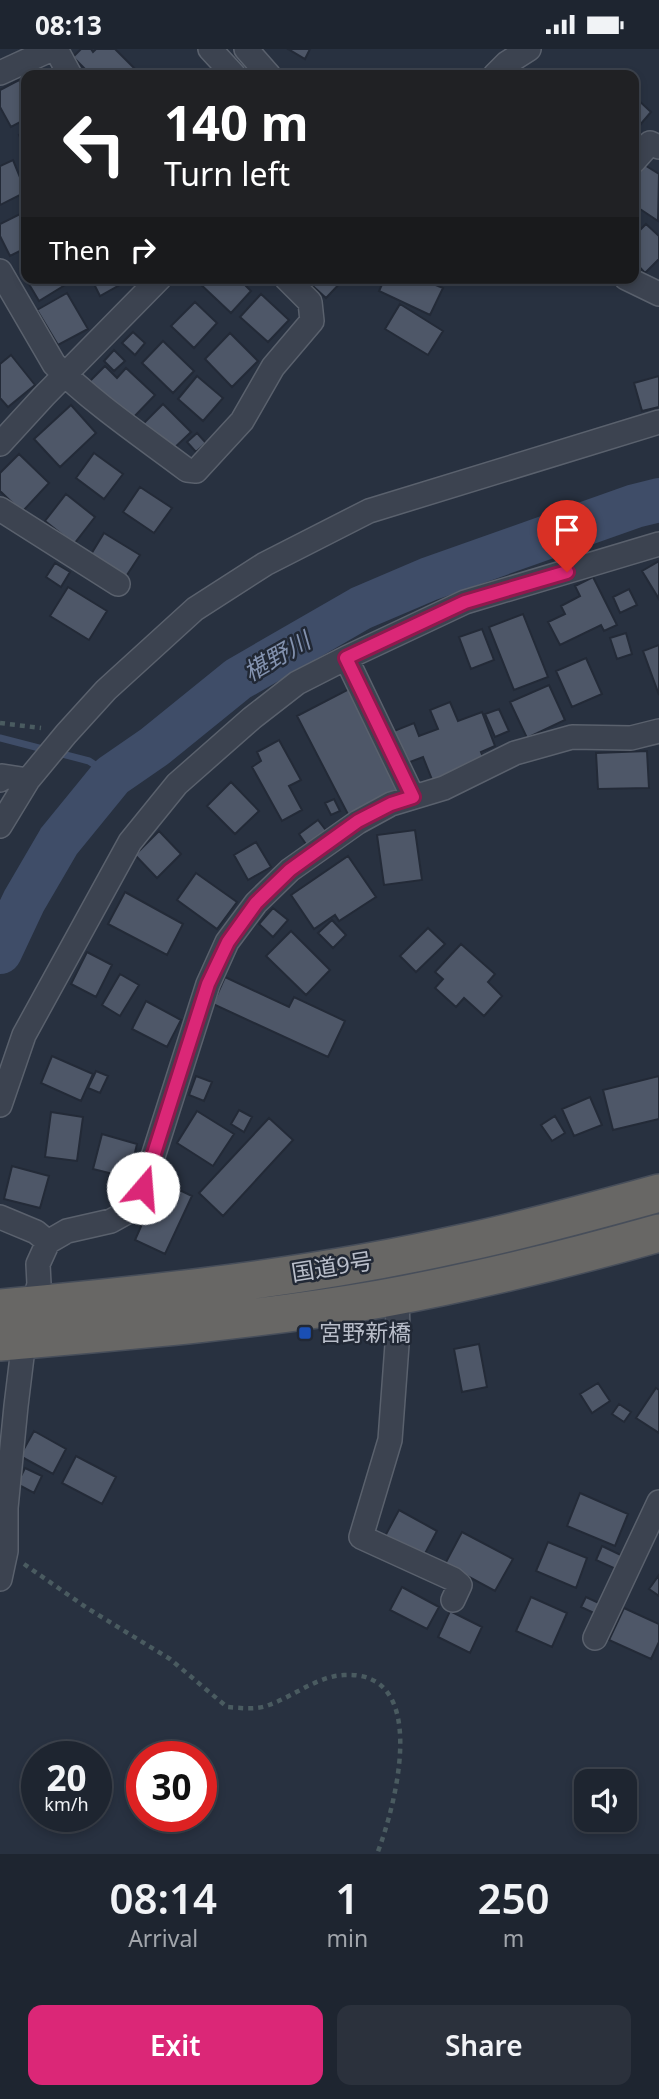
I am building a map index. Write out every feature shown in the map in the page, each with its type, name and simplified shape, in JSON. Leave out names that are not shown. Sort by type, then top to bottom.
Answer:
[{"type":"highway","name":"国道9号","points":[[17,1306],[241,1282],[348,1265],[461,1244],[659,1193]]},
{"type":"highway","name":"国道9号","points":[[12,1341],[258,1316],[397,1296],[488,1277],[659,1233]]},
{"type":"street","points":[[0,73],[54,49],[67,70]]},
{"type":"street","points":[[210,49],[229,70]]},
{"type":"street","points":[[246,49],[265,70]]},
{"type":"street","points":[[500,70],[529,49]]},
{"type":"street","points":[[639,155],[650,143],[659,147]]},
{"type":"street","points":[[0,271],[54,364],[82,390],[187,470],[196,471],[242,421],[273,367],[312,321],[310,302],[292,284]]},
{"type":"street","points":[[0,444],[154,284]]},
{"type":"street","points":[[638,284],[659,294]]},
{"type":"street","points":[[0,826],[28,781],[106,690],[195,609],[265,564],[369,511],[659,422]]},
{"type":"street","points":[[0,509],[118,584]]},
{"type":"street","points":[[0,1104],[24,1035],[130,842],[177,784],[252,718],[297,683],[465,602],[659,544]]},
{"type":"street","points":[[346,658],[413,797]]},
{"type":"street","points":[[0,1579],[6,1551],[12,1341],[17,1306],[39,1284],[38,1264],[48,1242],[66,1231],[111,1221],[129,1212],[143,1188],[208,984],[228,942],[256,903],[290,870],[358,821],[391,804],[444,788],[515,754],[572,737],[631,738],[659,731]]},
{"type":"street","points":[[0,780],[2,776],[28,781]]},
{"type":"street","points":[[0,1217],[36,1232],[48,1242]]},
{"type":"street","points":[[397,1296],[398,1331],[390,1440],[361,1537],[453,1579],[460,1585],[453,1600]]},
{"type":"street","points":[[595,1638],[659,1502]]},
{"type":"path","points":[[0,723],[66,734]]},
{"type":"path","points":[[6,1551],[87,1608],[170,1659],[227,1707],[267,1706],[318,1682],[344,1674],[369,1678],[389,1692],[400,1721],[401,1743],[394,1799],[377,1854]]},
{"type":"building","points":[[81,49],[91,49],[93,52],[96,49],[115,49],[136,70],[86,70],[73,57]]},
{"type":"building","points":[[288,49],[310,49],[305,59]]},
{"type":"building","points":[[19,80],[21,83],[21,122],[11,127],[0,107],[0,90]]},
{"type":"building","points":[[639,101],[651,112],[639,126]]},
{"type":"building","points":[[13,160],[21,180],[21,194],[0,205],[0,166]]},
{"type":"building","points":[[643,164],[659,174],[658,221],[639,208],[639,171]]},
{"type":"building","points":[[21,214],[21,250],[10,256],[0,236],[0,224]]},
{"type":"building","points":[[646,224],[659,236],[659,259],[645,273],[639,266],[639,231]]},
{"type":"building","points":[[29,284],[64,284],[65,285],[39,301]]},
{"type":"building","points":[[94,284],[121,284],[100,296]]},
{"type":"building","points":[[200,284],[244,284],[251,291],[231,313]]},
{"type":"building","points":[[311,284],[339,284],[326,298]]},
{"type":"building","points":[[382,284],[433,284],[443,288],[430,315],[379,291]]},
{"type":"building","points":[[67,293],[88,329],[58,345],[37,310]]},
{"type":"building","points":[[261,294],[289,320],[268,342],[240,317]]},
{"type":"building","points":[[195,302],[217,323],[194,348],[171,326]]},
{"type":"building","points":[[400,304],[443,331],[428,355],[385,329]]},
{"type":"building","points":[[133,332],[145,343],[135,355],[122,343]]},
{"type":"building","points":[[230,333],[258,361],[232,387],[205,359]]},
{"type":"building","points":[[163,341],[194,371],[173,393],[142,363]]},
{"type":"building","points":[[114,350],[125,361],[114,371],[104,361]]},
{"type":"building","points":[[11,355],[35,385],[8,407],[0,398],[0,364]]},
{"type":"building","points":[[105,366],[117,378],[126,368],[155,395],[130,421],[89,382]]},
{"type":"building","points":[[197,376],[223,398],[203,421],[178,399]]},
{"type":"building","points":[[659,376],[659,407],[642,411],[634,383]]},
{"type":"building","points":[[163,404],[191,432],[169,453],[141,426]]},
{"type":"building","points":[[71,405],[96,433],[60,467],[34,439]]},
{"type":"building","points":[[197,433],[206,443],[196,452],[187,442]]},
{"type":"building","points":[[94,453],[123,474],[104,499],[76,478]]},
{"type":"building","points":[[19,454],[49,483],[22,512],[0,491],[0,473]]},
{"type":"building","points":[[140,487],[172,508],[154,533],[123,512]]},
{"type":"building","points":[[66,494],[95,517],[74,544],[45,521]]},
{"type":"building","points":[[104,533],[140,555],[125,578],[90,556]]},
{"type":"building","points":[[659,561],[659,599],[642,571]]},
{"type":"building","points":[[55,563],[70,572],[61,587],[46,577]]},
{"type":"building","points":[[593,577],[617,625],[604,631],[601,625],[560,645],[548,622],[565,614],[561,606],[580,596],[575,586]]},
{"type":"building","points":[[68,587],[107,611],[89,640],[50,616]]},
{"type":"building","points":[[629,589],[637,605],[620,613],[613,597]]},
{"type":"building","points":[[523,614],[548,677],[514,690],[489,627]]},
{"type":"building","points":[[482,629],[494,660],[471,669],[459,637]]},
{"type":"building","points":[[626,633],[632,654],[617,659],[610,638]]},
{"type":"building","points":[[659,645],[659,695],[643,651]]},
{"type":"building","points":[[586,658],[602,694],[572,707],[556,671]]},
{"type":"building","points":[[549,685],[565,720],[527,738],[510,702]]},
{"type":"building","points":[[349,689],[403,794],[351,820],[297,716]]},
{"type":"building","points":[[450,702],[458,721],[482,712],[495,746],[481,752],[485,762],[433,782],[423,757],[402,765],[389,733],[414,723],[419,736],[438,729],[430,710]]},
{"type":"building","points":[[499,709],[509,731],[495,737],[485,714]]},
{"type":"building","points":[[279,740],[301,780],[289,786],[302,810],[282,821],[252,767],[261,761],[257,752]]},
{"type":"building","points":[[647,751],[649,788],[598,789],[596,753]]},
{"type":"building","points":[[231,782],[259,811],[235,834],[207,806]]},
{"type":"building","points":[[334,799],[340,811],[331,815],[325,803]]},
{"type":"building","points":[[318,820],[328,833],[308,847],[299,834]]},
{"type":"building","points":[[415,830],[422,880],[384,885],[377,835]]},
{"type":"building","points":[[159,831],[181,854],[157,878],[135,855]]},
{"type":"building","points":[[256,842],[271,867],[248,880],[234,855]]},
{"type":"building","points":[[348,856],[376,897],[339,921],[335,915],[314,929],[291,895]]},
{"type":"building","points":[[196,873],[237,902],[217,929],[177,900]]},
{"type":"building","points":[[125,892],[183,924],[167,955],[108,924]]},
{"type":"building","points":[[273,908],[288,920],[273,937],[259,924]]},
{"type":"building","points":[[332,920],[346,935],[333,948],[318,933]]},
{"type":"building","points":[[428,928],[445,944],[416,972],[400,956]]},
{"type":"building","points":[[291,931],[330,970],[306,995],[266,956]]},
{"type":"building","points":[[461,944],[495,974],[488,982],[502,996],[484,1016],[464,998],[456,1007],[435,988],[443,979],[435,972]]},
{"type":"building","points":[[87,952],[112,965],[96,997],[71,984]]},
{"type":"building","points":[[120,974],[139,985],[120,1016],[102,1005]]},
{"type":"building","points":[[225,977],[289,1007],[294,997],[345,1021],[328,1057],[213,1004]]},
{"type":"building","points":[[146,1001],[181,1020],[167,1047],[132,1029]]},
{"type":"building","points":[[52,1056],[93,1074],[81,1101],[41,1083]]},
{"type":"building","points":[[96,1071],[108,1076],[100,1093],[88,1088]]},
{"type":"building","points":[[196,1076],[212,1082],[204,1101],[189,1095]]},
{"type":"building","points":[[659,1076],[659,1119],[613,1130],[603,1090]]},
{"type":"building","points":[[590,1097],[602,1125],[574,1136],[562,1109]]},
{"type":"building","points":[[239,1110],[252,1117],[244,1132],[231,1124]]},
{"type":"building","points":[[197,1111],[234,1134],[213,1166],[177,1143]]},
{"type":"building","points":[[51,1112],[83,1117],[77,1161],[45,1157]]},
{"type":"building","points":[[555,1116],[565,1133],[552,1141],[541,1125]]},
{"type":"building","points":[[269,1118],[293,1140],[223,1216],[199,1193]]},
{"type":"building","points":[[102,1134],[137,1144],[129,1178],[93,1169]]},
{"type":"building","points":[[12,1166],[49,1176],[40,1208],[4,1199]]},
{"type":"building","points":[[161,1181],[192,1196],[165,1254],[135,1240]]},
{"type":"building","points":[[479,1344],[487,1387],[462,1392],[454,1349]]},
{"type":"building","points":[[598,1383],[610,1401],[592,1413],[580,1394]]},
{"type":"building","points":[[656,1388],[659,1390],[659,1433],[636,1418]]},
{"type":"building","points":[[619,1404],[631,1412],[624,1422],[612,1414]]},
{"type":"building","points":[[34,1431],[66,1449],[53,1474],[20,1456]]},
{"type":"building","points":[[76,1456],[116,1477],[102,1504],[62,1483]]},
{"type":"building","points":[[25,1468],[42,1476],[34,1493],[17,1484]]},
{"type":"building","points":[[580,1493],[628,1514],[615,1546],[567,1526]]},
{"type":"building","points":[[399,1510],[437,1531],[421,1561],[383,1540]]},
{"type":"building","points":[[462,1532],[513,1559],[495,1591],[445,1564]]},
{"type":"building","points":[[548,1542],[587,1558],[576,1588],[536,1571]]},
{"type":"building","points":[[602,1546],[625,1557],[618,1570],[596,1560]]},
{"type":"building","points":[[659,1575],[659,1596],[649,1589]]},
{"type":"building","points":[[402,1587],[439,1607],[427,1629],[390,1610]]},
{"type":"building","points":[[531,1597],[567,1613],[552,1647],[516,1631]]},
{"type":"building","points":[[586,1597],[601,1604],[596,1614],[581,1607]]},
{"type":"building","points":[[624,1608],[659,1624],[659,1642],[651,1659],[609,1640]]},
{"type":"building","points":[[450,1611],[482,1627],[470,1653],[438,1637]]},
{"type":"waterway","name":"椹野川","points":[[0,952],[24,901],[59,841],[112,776],[154,747],[238,679],[361,608],[429,579],[635,506],[659,500]]},
{"type":"waterway","points":[[0,738],[89,761],[112,776]]},
{"type":"place","name":"宮野新橋","points":[[305,1333]]},
{"type":"route","points":[[143,1188],[208,984],[228,942],[256,903],[290,870],[358,821],[391,804],[413,797],[346,658],[465,602],[567,572]]}]
